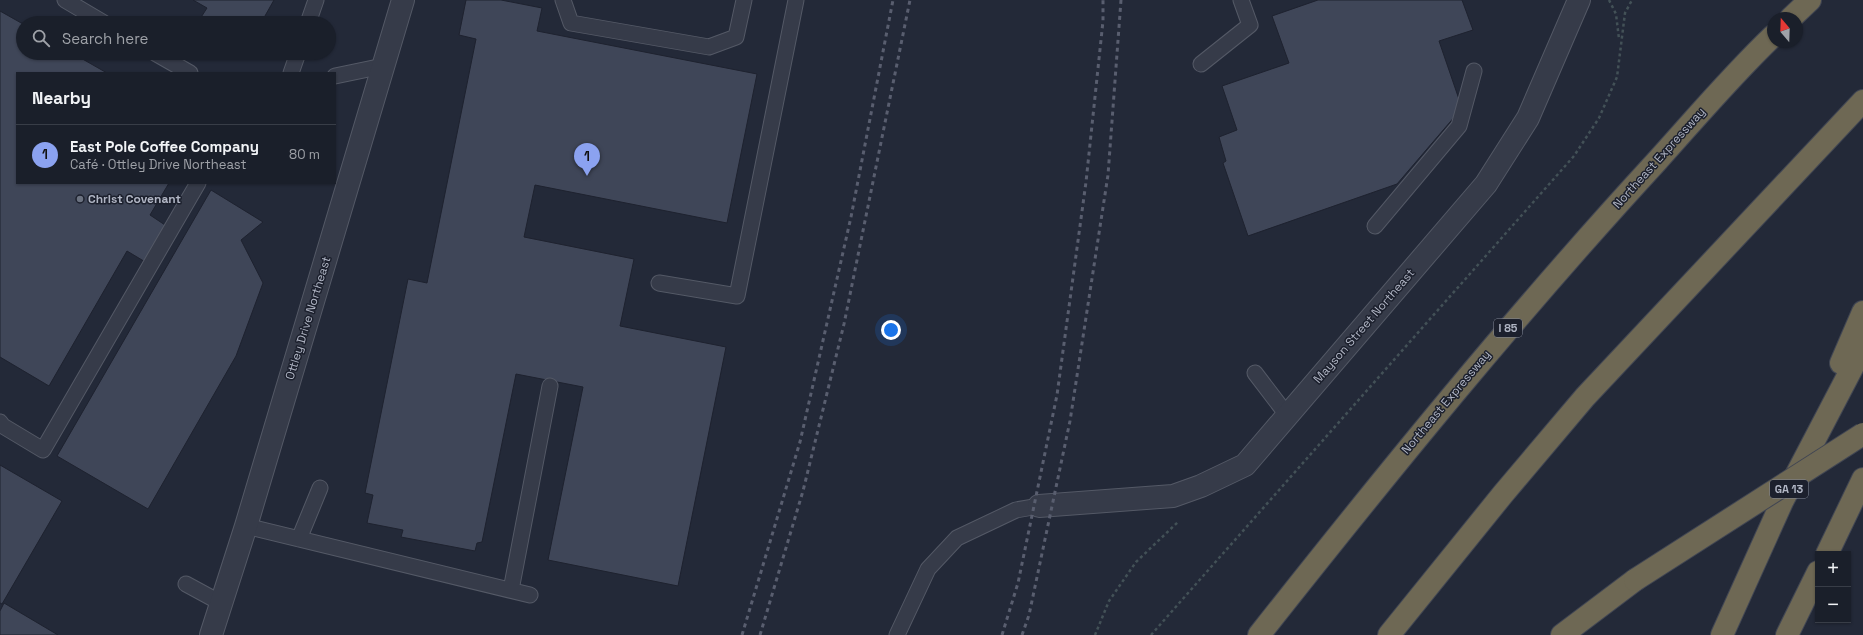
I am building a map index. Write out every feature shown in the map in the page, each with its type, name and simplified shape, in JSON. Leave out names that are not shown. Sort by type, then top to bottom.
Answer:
[{"type":"highway","points":[[1797,12],[1810,0]]},
{"type":"highway","name":"Northeast Expressway","points":[[1259,635],[1384,478],[1502,335],[1622,199],[1767,42]]},
{"type":"highway","points":[[1389,635],[1503,494],[1585,397],[1863,102]]},
{"type":"highway","points":[[1782,502],[1863,312]]},
{"type":"highway","name":"GA 13","points":[[1722,635],[1782,502],[1863,346]]},
{"type":"highway","points":[[1562,635],[1635,580],[1863,434]]},
{"type":"highway","points":[[1828,551],[1863,479]]},
{"type":"highway","points":[[1787,635],[1815,578]]},
{"type":"street","name":"Ottley Drive Northeast","points":[[211,635],[246,526],[403,0]]},
{"type":"street","name":"Mayson Street Northeast","points":[[1040,506],[1173,496],[1202,486],[1245,465],[1486,184],[1528,118],[1579,0]]},
{"type":"lane","points":[[65,0],[92,16]]},
{"type":"lane","points":[[310,16],[316,0]]},
{"type":"lane","points":[[563,0],[571,23],[709,47],[736,37],[744,0]]},
{"type":"lane","points":[[659,283],[737,296],[796,0]]},
{"type":"lane","points":[[1200,64],[1250,25],[1241,0]]},
{"type":"lane","points":[[168,60],[188,72]]},
{"type":"lane","points":[[291,72],[296,60]]},
{"type":"lane","points":[[336,76],[383,66]]},
{"type":"lane","points":[[1374,226],[1459,126],[1474,71]]},
{"type":"lane","points":[[0,422],[2,426],[43,450],[197,184]]},
{"type":"lane","points":[[1255,373],[1287,415]]},
{"type":"lane","points":[[511,590],[550,386]]},
{"type":"lane","points":[[299,539],[320,488]]},
{"type":"lane","points":[[897,635],[928,568],[956,538],[1016,510],[1040,506]]},
{"type":"lane","points":[[246,526],[530,595]]},
{"type":"lane","points":[[186,584],[221,603]]},
{"type":"path","points":[[1609,0],[1616,14],[1620,44]]},
{"type":"path","points":[[1151,635],[1574,156],[1599,118],[1617,77],[1625,13],[1632,0]]},
{"type":"path","points":[[1095,635],[1109,601],[1136,562],[1180,520]]},
{"type":"building","points":[[193,0],[274,0],[265,16],[202,16],[207,8]]},
{"type":"building","points":[[466,0],[501,0],[542,8],[537,31],[757,74],[727,223],[535,185],[524,237],[634,259],[620,326],[726,347],[678,586],[548,560],[583,387],[516,374],[482,542],[477,543],[475,551],[401,537],[403,530],[367,523],[373,495],[365,493],[408,279],[427,283],[476,39],[459,35]]},
{"type":"building","points":[[1318,0],[1462,0],[1473,30],[1439,41],[1462,108],[1397,184],[1248,236],[1223,163],[1226,161],[1219,137],[1237,130],[1222,86],[1289,63],[1272,16]]},
{"type":"building","name":"Christ Covenant","points":[[0,11],[16,20],[16,60],[84,60],[105,72],[16,72],[16,184],[168,184],[150,215],[168,227],[147,263],[127,251],[49,386],[0,357]]},
{"type":"building","points":[[211,190],[263,222],[241,240],[263,283],[236,356],[148,509],[57,456]]},
{"type":"building","points":[[0,465],[62,501],[2,604],[0,603]]},
{"type":"building","points":[[4,603],[58,635],[0,635],[0,611]]},
{"type":"railway","points":[[742,635],[800,442],[851,217],[893,0]]},
{"type":"railway","points":[[760,635],[803,491],[844,324],[910,0]]},
{"type":"railway","points":[[1002,635],[1018,583],[1057,395],[1086,182],[1103,21],[1103,0]]},
{"type":"railway","points":[[1022,635],[1029,615],[1070,421],[1108,175],[1121,0]]},
{"type":"place","name":"East Pole Coffee Company","points":[[587,176]]},
{"type":"place","name":"Christ Covenant","points":[[80,199]]}]
